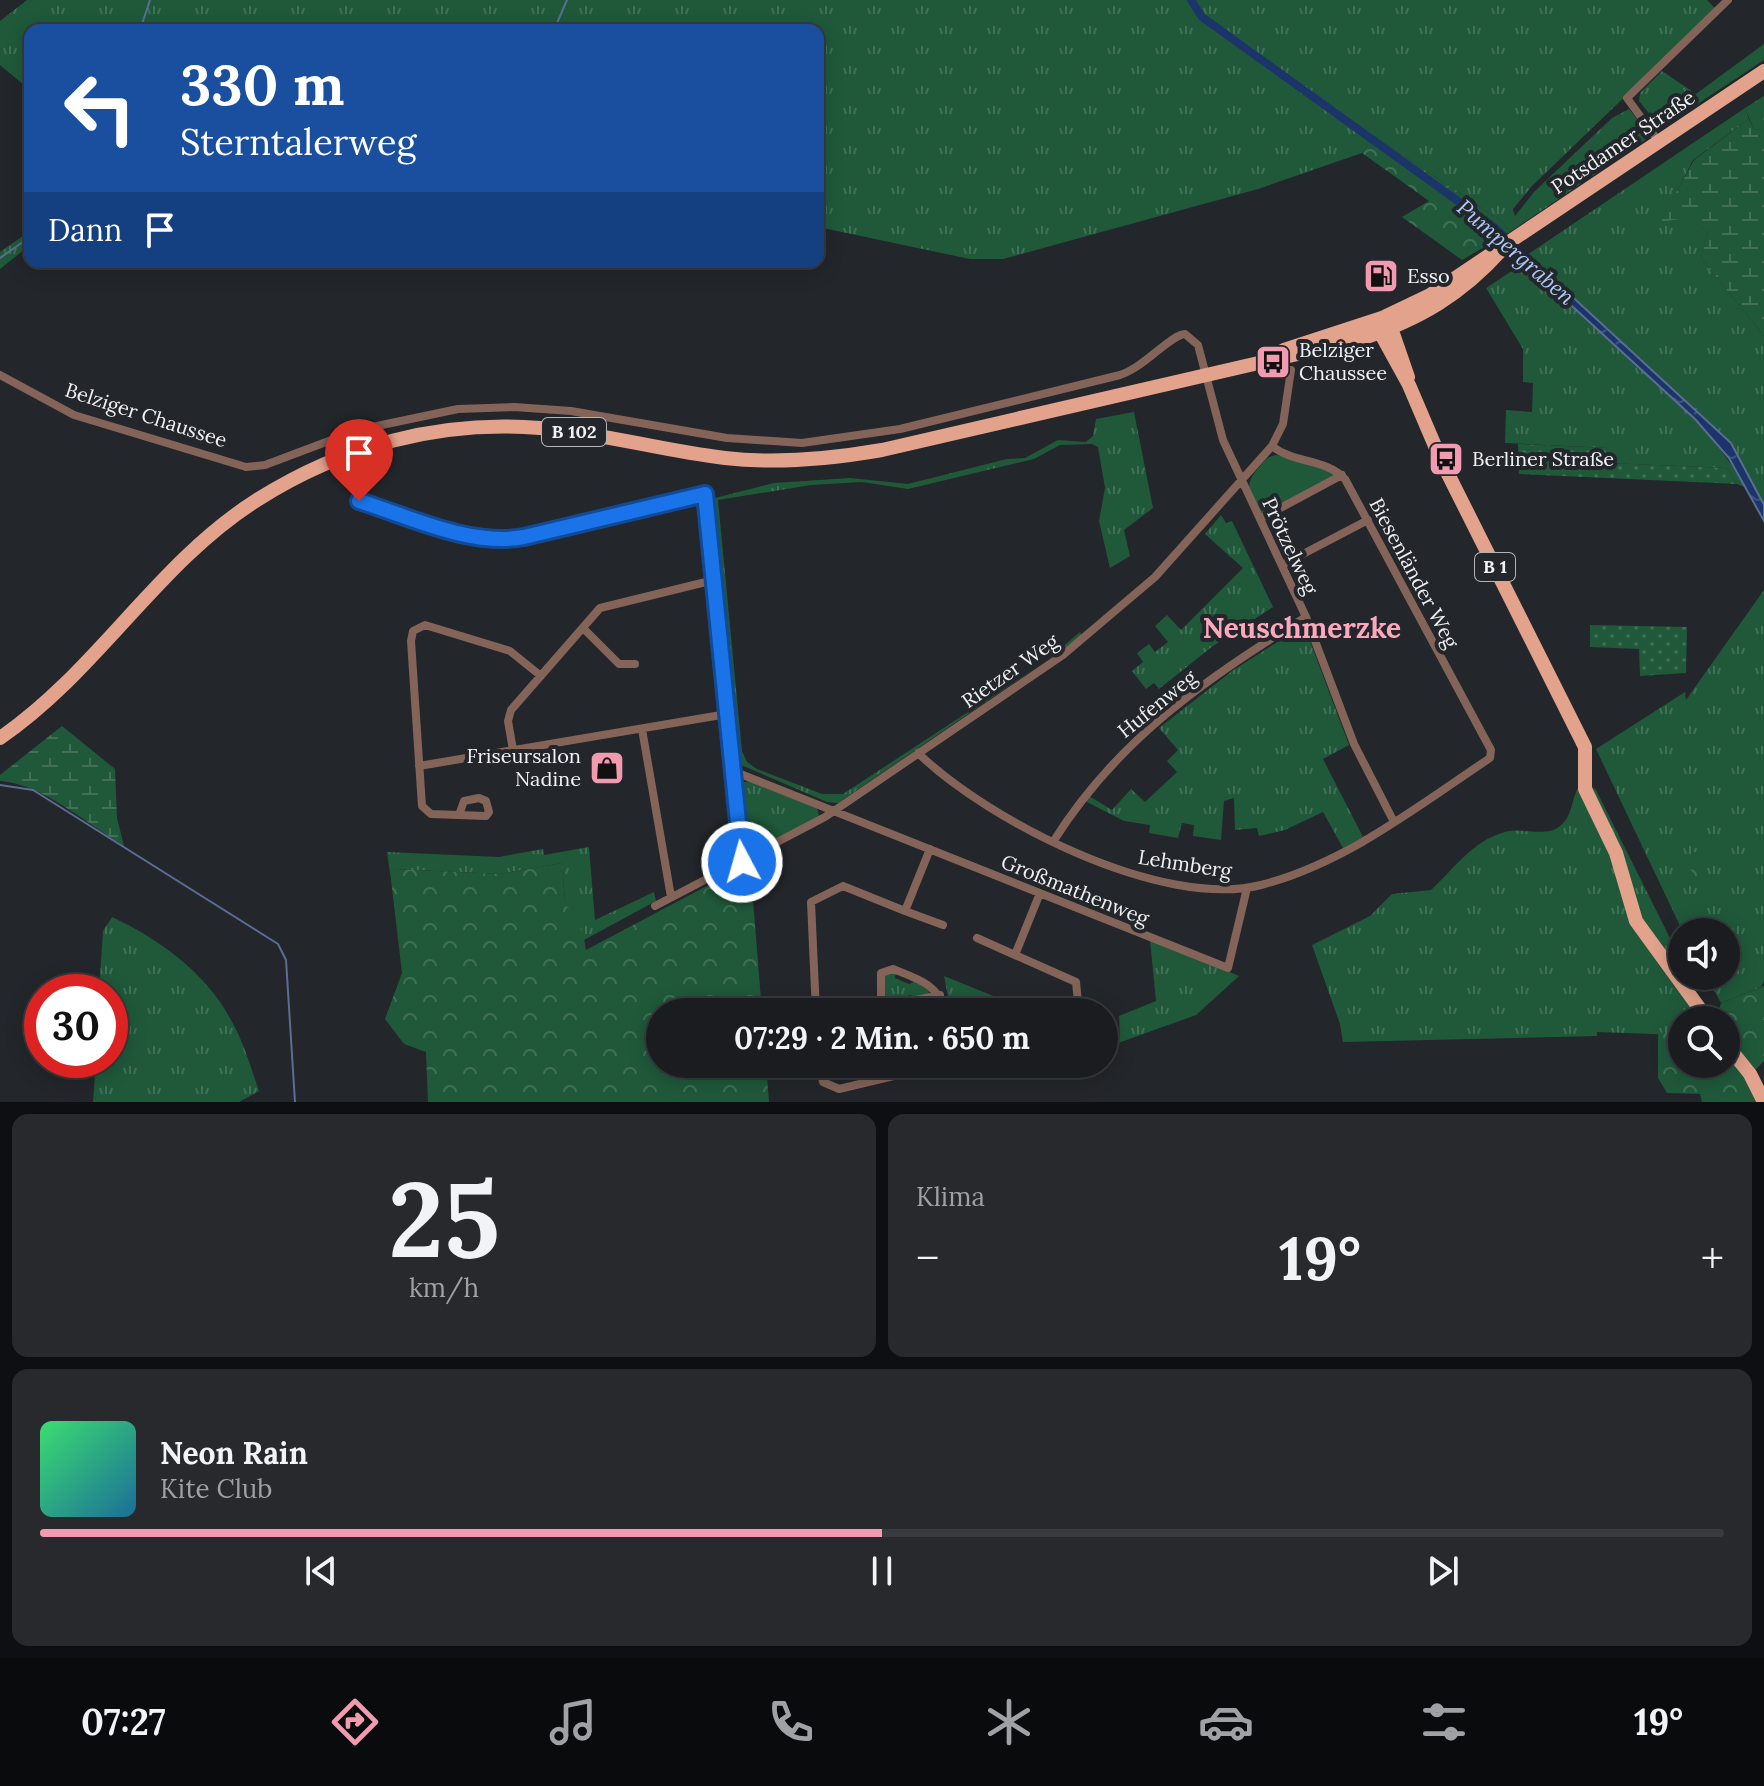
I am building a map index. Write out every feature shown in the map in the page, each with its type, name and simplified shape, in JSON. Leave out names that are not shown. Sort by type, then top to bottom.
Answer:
[{"type":"main road","name":"Potsdamer Straße","points":[[1382,324],[1451,282],[1764,71]]},
{"type":"main road","name":"B 102","points":[[0,738],[70,681],[170,573],[218,527],[297,476],[361,449],[428,433],[513,427],[568,432],[742,459],[802,460],[857,455],[1204,373],[1382,324]]},
{"type":"main road","name":"B 1","points":[[1382,324],[1441,460],[1585,747],[1582,772],[1585,789],[1616,853],[1636,921],[1698,1006]]},
{"type":"main road","points":[[1740,1062],[1764,1102]]},
{"type":"street","points":[[1659,142],[1627,98],[1728,0]]},
{"type":"street","name":"Prötzelweg","points":[[239,466],[265,465],[315,443],[392,420],[477,407],[571,411],[745,441],[802,443],[841,439],[900,429],[1120,375],[1148,363],[1174,336],[1182,334],[1195,340],[1220,431],[1306,617],[1347,729],[1394,822]]},
{"type":"street","name":"Rietzer Weg","points":[[655,906],[834,810],[1054,662],[1122,606],[1170,562],[1272,446],[1283,424],[1291,370]]},
{"type":"street","name":"Belziger Chaussee","points":[[0,375],[74,415],[239,466]]},
{"type":"street","points":[[1260,519],[1342,475],[1327,465],[1291,457],[1272,446]]},
{"type":"street","name":"Biesenländer Weg","points":[[1342,475],[1492,755]]},
{"type":"street","points":[[359,501],[472,536],[498,539],[524,537],[705,494],[742,862]]},
{"type":"street","points":[[1282,565],[1368,520]]},
{"type":"street","points":[[513,750],[510,713],[603,606],[714,580]]},
{"type":"street","name":"Hufenweg","points":[[1053,842],[1091,785],[1132,743],[1245,654],[1306,617]]},
{"type":"street","points":[[459,815],[431,814],[423,809],[411,641],[417,627],[428,626],[510,651],[541,676]]},
{"type":"street","points":[[583,628],[619,664],[635,664]]},
{"type":"street","points":[[419,766],[727,714]]},
{"type":"street","points":[[642,729],[671,897]]},
{"type":"street","name":"Lehmberg","points":[[918,753],[975,799],[1053,842],[1107,865],[1151,878],[1200,886],[1247,888],[1315,866],[1394,822],[1492,755]]},
{"type":"street","name":"Großmathenweg","points":[[733,771],[1228,968],[1247,888]]},
{"type":"street","points":[[905,911],[930,849]]},
{"type":"street","points":[[815,998],[811,902],[843,886],[943,925]]},
{"type":"street","points":[[1015,955],[1040,893]]},
{"type":"street","points":[[977,938],[1076,982],[1078,998]]},
{"type":"street","points":[[940,995],[887,1006],[881,1000],[881,973],[893,969],[927,983],[940,995],[941,998]]},
{"type":"street","points":[[822,1078],[823,1082],[839,1089],[885,1078]]},
{"type":"green space","points":[[27,0],[1707,0],[1716,9],[1532,186],[1513,209],[1515,216],[1534,192],[1612,118],[1629,109],[1645,129],[1645,140],[1510,232],[1503,222],[1374,136],[1362,153],[1258,189],[1003,259],[970,259],[824,228],[824,24],[24,24],[24,85],[0,65],[0,21]]},
{"type":"green space","points":[[1764,44],[1764,60],[1661,128],[1639,101],[1640,93],[1662,71],[1696,94]]},
{"type":"green space","points":[[1764,96],[1764,129],[1754,130],[1745,108]]},
{"type":"green space","points":[[1745,108],[1749,119],[1693,160],[1662,221],[1686,217],[1708,231],[1701,258],[1764,336],[1764,505],[1731,443],[1527,255]]},
{"type":"green space","points":[[1749,119],[1754,130],[1764,129],[1764,336],[1701,258],[1708,231],[1686,218],[1660,222],[1694,160]]},
{"type":"green space","points":[[1374,136],[1503,222],[1510,232],[1462,260],[1402,217],[1429,201],[1362,153]]},
{"type":"green space","points":[[24,235],[24,250],[0,269],[0,252]]},
{"type":"green space","points":[[1517,261],[1523,262],[1673,396],[1725,456],[1747,488],[1737,484],[1727,468],[1608,463],[1609,448],[1505,443],[1506,410],[1532,412],[1533,383],[1523,382],[1523,349],[1486,288],[1515,269]]},
{"type":"green space","points":[[1134,412],[1153,508],[1124,530],[1130,556],[1110,568],[1099,521],[1105,488],[1098,447],[1092,444],[1060,445],[1034,459],[908,489],[862,482],[811,485],[718,500],[742,751],[747,762],[757,769],[822,794],[843,794],[1034,669],[838,803],[827,802],[739,764],[711,508],[715,498],[774,483],[850,478],[908,484],[1007,459],[1025,458],[1058,440],[1086,442],[1093,436],[1096,419]]},
{"type":"green space","points":[[1518,444],[1609,448],[1609,463],[1727,468],[1737,484],[1519,474]]},
{"type":"green space","points":[[1277,455],[1325,468],[1335,475],[1261,516],[1249,484],[1264,461]]},
{"type":"green space","points":[[1221,515],[1226,523],[1232,521],[1273,607],[1213,646],[1159,689],[1154,683],[1146,689],[1132,671],[1143,662],[1137,653],[1149,644],[1155,652],[1168,642],[1155,626],[1167,615],[1181,630],[1243,568],[1205,534]]},
{"type":"green space","points":[[1764,590],[1764,981],[1761,987],[1721,1003],[1714,990],[1740,990],[1740,918],[1676,918],[1596,749],[1685,692],[1686,700]]},
{"type":"green space","points":[[1304,625],[1349,745],[1323,759],[1363,837],[1343,848],[1323,812],[1285,830],[1259,836],[1257,828],[1235,830],[1234,798],[1224,801],[1221,840],[1193,836],[1194,825],[1182,823],[1178,838],[1149,833],[1150,825],[1124,821],[1085,801],[1089,796],[1112,810],[1131,789],[1145,802],[1177,772],[1167,761],[1178,750],[1159,728],[1232,671]]},
{"type":"green space","points":[[1590,625],[1687,627],[1686,673],[1640,676],[1639,649],[1590,647]]},
{"type":"green space","points":[[1080,632],[1082,636],[1048,659]]},
{"type":"green space","points":[[62,726],[115,769],[117,818],[124,846],[48,797],[32,789],[0,781],[0,775]]},
{"type":"green space","points":[[751,781],[817,808],[819,816],[758,849],[750,848],[741,825],[739,805],[744,782]]},
{"type":"green space","points":[[1589,784],[1596,790],[1668,934],[1668,990],[1696,990],[1703,1006],[1668,1006],[1668,1035],[1597,1032],[1597,1036],[1343,1042],[1340,1024],[1312,945],[1370,916],[1392,894],[1431,890],[1473,849],[1493,836],[1512,831],[1548,831],[1560,826],[1567,817],[1579,786]]},
{"type":"green space","points":[[589,847],[595,920],[654,892],[656,901],[584,940],[565,903],[562,863],[500,874],[394,869],[390,874],[387,852],[499,857],[543,849],[544,855]]},
{"type":"green space","points":[[1693,852],[1700,854],[1704,878],[1701,881],[1697,881],[1691,872]]},
{"type":"green space","points":[[562,863],[565,903],[583,933],[586,950],[750,863],[761,998],[646,998],[646,1078],[767,1078],[769,1102],[428,1102],[426,1052],[404,1044],[385,1019],[402,973],[390,871],[500,874]]},
{"type":"green space","points":[[112,917],[164,947],[196,973],[222,1005],[236,1030],[259,1091],[239,1102],[93,1102],[95,1078],[128,1078],[128,974],[100,974],[103,931]]},
{"type":"green space","points":[[1150,940],[1239,976],[1196,1015],[1118,1043],[1119,1016],[1156,1001]]},
{"type":"green space","points":[[888,972],[896,973],[895,978],[909,984],[915,981],[928,986],[929,994],[918,998],[911,995],[885,998],[883,977]]},
{"type":"green space","points":[[944,976],[998,998],[948,998]]},
{"type":"green space","points":[[1764,986],[1764,1061],[1753,1072],[1764,1102],[1702,1102],[1700,1094],[1667,1093],[1658,1078],[1658,1032],[1668,1033],[1668,1078],[1740,1078],[1740,1006],[1720,1006]]},
{"type":"water","points":[[1527,255],[1731,443],[1764,505],[1764,521],[1729,458],[1695,419],[1524,262],[1517,261]]},
{"type":"waterway","points":[[142,24],[150,0]]},
{"type":"waterway","points":[[557,24],[567,0]]},
{"type":"waterway","name":"Pumpergraben","points":[[1191,0],[1202,17],[1494,227],[1532,263]]},
{"type":"waterway","points":[[0,258],[24,241]]},
{"type":"waterway","points":[[0,785],[33,790],[278,944],[286,960],[295,1102]]},
{"type":"place","name":"Esso","points":[[1381,276]]},
{"type":"place","name":"Belziger Chaussee","points":[[1273,362]]},
{"type":"place","name":"Berliner Straße","points":[[1446,459]]},
{"type":"place","name":"Friseursalon Nadine","points":[[607,768]]},
{"type":"district","name":"Neuschmerzke","points":[[1302,628]]},
{"type":"route","points":[[359,501],[472,536],[516,539],[705,494],[742,862]]}]
